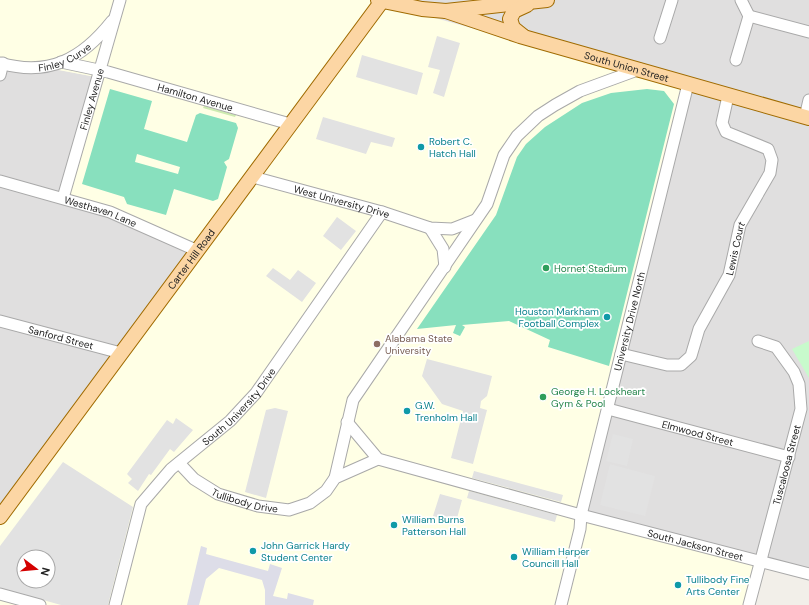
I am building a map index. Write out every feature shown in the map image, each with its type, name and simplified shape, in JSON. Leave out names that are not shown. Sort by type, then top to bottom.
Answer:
[{"type":"main road","points":[[380,0],[422,9],[446,11],[547,0]]},
{"type":"main road","name":"Carter Hill Road","points":[[0,517],[253,177],[380,0]]},
{"type":"main road","points":[[524,37],[513,28],[510,19],[514,11],[531,2]]},
{"type":"main road","name":"South Union Street","points":[[446,11],[524,37],[807,118]]},
{"type":"street","name":"Finley Avenue","points":[[63,198],[120,0]]},
{"type":"street","points":[[660,38],[672,0]]},
{"type":"street","points":[[736,60],[749,16],[742,0]]},
{"type":"street","points":[[749,16],[809,32]]},
{"type":"street","name":"Finley Curve","points":[[1,63],[16,67],[30,68],[61,62],[85,50],[97,39],[115,17]]},
{"type":"street","name":"Hamilton Avenue","points":[[61,62],[100,71],[290,124]]},
{"type":"street","points":[[0,75],[1,63]]},
{"type":"street","points":[[335,478],[353,400],[490,199],[504,155],[522,130],[547,109],[574,94],[640,69]]},
{"type":"street","name":"University Drive North","points":[[561,605],[580,529],[581,515],[688,84]]},
{"type":"street","name":"Lewis Court","points":[[621,354],[666,365],[674,366],[685,363],[691,356],[699,329],[729,275],[740,225],[770,173],[772,160],[768,149],[726,132],[722,123],[728,96]]},
{"type":"street","points":[[807,118],[809,100]]},
{"type":"street","name":"West University Drive","points":[[253,177],[382,212],[430,228],[452,229],[461,227],[477,219]]},
{"type":"street","name":"Westhaven Lane","points":[[0,181],[110,212],[198,250]]},
{"type":"street","name":"South University Drive","points":[[115,605],[141,504],[164,476],[230,421],[256,393],[382,212]]},
{"type":"street","points":[[430,228],[443,249],[445,267]]},
{"type":"street","name":"Sanford Street","points":[[0,321],[121,353]]},
{"type":"street","name":"Tuscaloosa Street","points":[[749,605],[801,410],[799,384],[794,372],[776,347],[758,341]]},
{"type":"street","name":"Elmwood Street","points":[[608,410],[789,457]]},
{"type":"street","points":[[347,422],[378,459],[581,515]]},
{"type":"street","name":"Tullibody Drive","points":[[179,463],[194,479],[218,494],[258,506],[281,510],[294,509],[310,503],[326,491],[335,478],[378,459]]},
{"type":"street","name":"South Jackson Street","points":[[581,515],[809,574]]},
{"type":"street","points":[[0,594],[40,605]]},
{"type":"shaded area","name":"Alabama State University","points":[[0,0],[370,0],[685,88],[577,519],[756,564],[745,605],[0,605],[0,524],[202,249],[66,196],[101,78],[0,59]]},
{"type":"shaded area","points":[[370,0],[809,0],[809,579],[576,519],[663,80]]},
{"type":"shaded area","points":[[437,36],[460,43],[444,97],[433,93],[440,70],[428,67]]},
{"type":"shaded area","points":[[362,55],[423,73],[417,95],[356,77]]},
{"type":"shaded area","points":[[0,59],[102,78],[202,249],[0,524]]},
{"type":"shaded area","points":[[323,117],[395,138],[392,147],[371,142],[366,154],[316,139]]},
{"type":"shaded area","points":[[337,217],[356,231],[341,250],[323,236]]},
{"type":"shaded area","points":[[273,268],[290,280],[298,270],[316,283],[302,302],[266,276]]},
{"type":"shaded area","points":[[427,359],[492,376],[487,396],[481,401],[480,408],[487,410],[473,464],[451,458],[463,411],[442,404],[422,376]]},
{"type":"shaded area","points":[[275,408],[288,411],[266,498],[245,492],[266,410]]},
{"type":"shaded area","points":[[176,418],[193,430],[174,452],[170,449],[151,475],[149,474],[138,491],[128,483],[132,479],[127,474],[167,420],[173,424]]},
{"type":"shaded area","points":[[613,434],[633,439],[627,466],[606,461]]},
{"type":"shaded area","points":[[63,462],[133,507],[108,605],[61,605],[0,588],[0,546]]},
{"type":"shaded area","points":[[610,464],[655,476],[645,516],[600,505]]},
{"type":"shaded area","points":[[474,471],[563,495],[561,502],[472,478]]},
{"type":"shaded area","points":[[469,491],[557,515],[555,522],[467,498]]},
{"type":"shaded area","points":[[440,494],[462,500],[456,522],[433,516]]},
{"type":"shaded area","points":[[201,546],[207,548],[206,554],[268,571],[270,564],[282,568],[273,596],[287,599],[288,593],[314,600],[313,605],[265,605],[265,590],[262,580],[219,568],[206,579],[199,605],[187,605]]},
{"type":"green space","points":[[110,89],[152,101],[144,129],[187,142],[196,115],[200,113],[236,123],[238,128],[229,159],[224,162],[227,167],[218,199],[213,201],[174,189],[166,215],[127,204],[124,197],[82,184]],"holes":[[[137,154],[180,167],[178,174],[135,162]]]},
{"type":"green space","name":"Hornet Stadium","points":[[647,89],[664,91],[674,104],[609,366],[548,347],[550,340],[509,321],[462,325],[465,327],[460,336],[453,333],[456,325],[417,329],[496,215],[517,157],[526,144],[545,127],[582,103],[611,93]]},
{"type":"green space","points":[[204,106],[236,115],[235,117],[203,108]]},
{"type":"green space","points":[[809,341],[809,378],[792,349]]},
{"type":"place","name":"Robert C. Hatch Hall","points":[[421,147]]},
{"type":"place","name":"Hornet Stadium","points":[[546,268]]},
{"type":"place","name":"Houston Markham Football Complex","points":[[607,317]]},
{"type":"place","name":"Alabama State University","points":[[377,344]]},
{"type":"place","name":"George H. Lockheart Gym & Pool","points":[[543,397]]},
{"type":"place","name":"G.W. Trenholm Hall","points":[[407,411]]},
{"type":"place","name":"William Burns Patterson Hall","points":[[394,525]]},
{"type":"place","name":"John Garrick Hardy Student Center","points":[[253,551]]},
{"type":"place","name":"William Harper Councill Hall","points":[[514,557]]},
{"type":"place","name":"Tullibody Fine Arts Center","points":[[678,585]]}]
